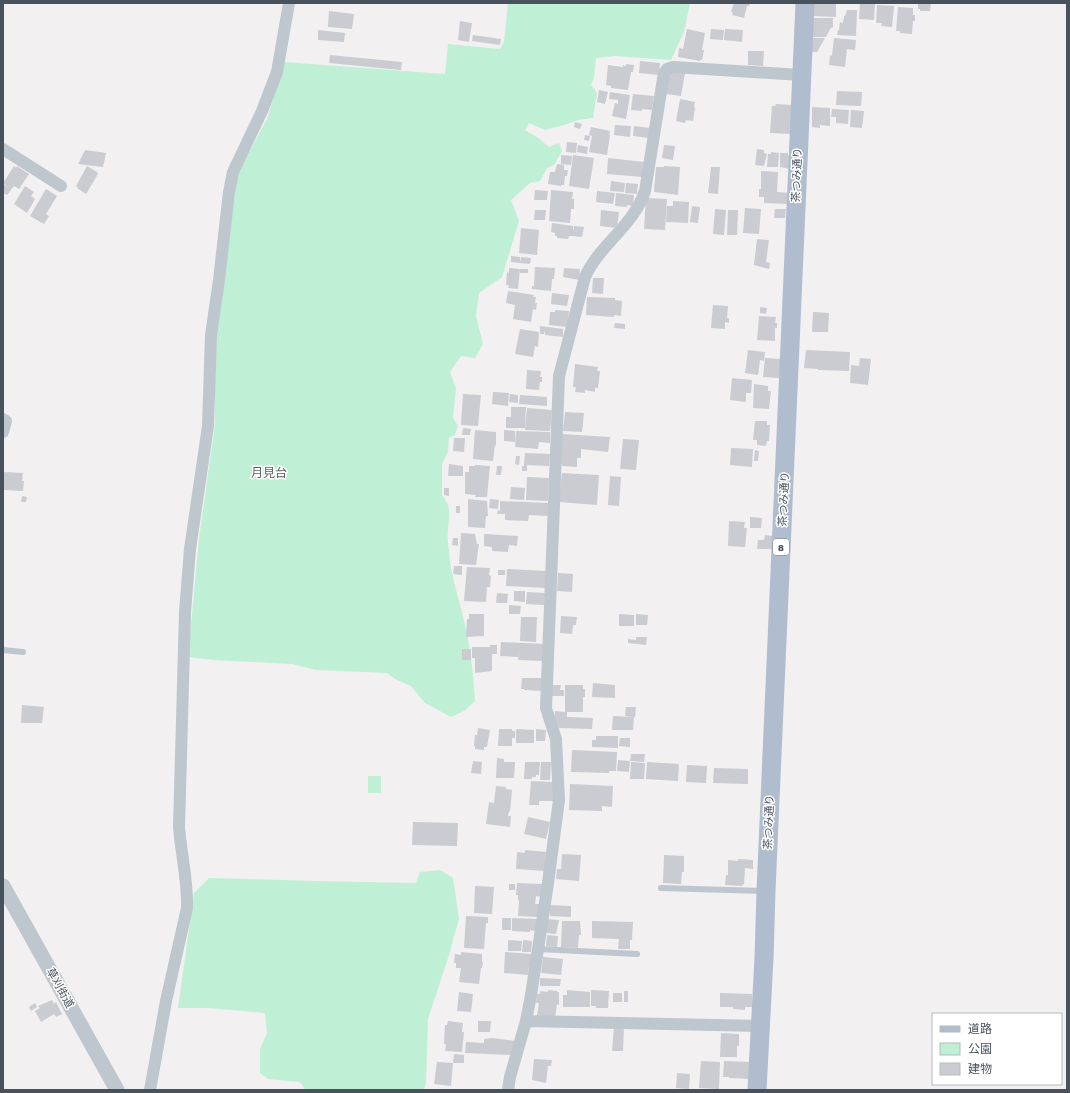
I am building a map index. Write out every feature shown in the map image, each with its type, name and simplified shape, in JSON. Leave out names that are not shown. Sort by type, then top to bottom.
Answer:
[{"type":"main road","name":"茶つみ通り","points":[[758,1090],[804,3]]},
{"type":"street","points":[[150,1090],[166,1001],[187,908],[187,893],[179,827],[185,612],[190,548],[208,426],[211,335],[228,199],[233,172],[262,111],[277,72],[289,3]]},
{"type":"street","points":[[508,1090],[510,1077],[526,1021],[554,843],[559,800],[556,739],[546,708],[559,376],[585,277],[592,264],[622,229],[641,202],[645,191],[664,73],[667,69],[673,67],[801,75]]},
{"type":"street","points":[[3,149],[61,186]]},
{"type":"street","points":[[3,419],[6,421],[3,432]]},
{"type":"street","name":"草刈街道","points":[[3,886],[117,1090]]},
{"type":"street","points":[[526,1021],[761,1026]]},
{"type":"lane","points":[[3,650],[23,652]]},
{"type":"lane","points":[[661,888],[766,891]]},
{"type":"lane","points":[[538,949],[637,954]]},
{"type":"green space","points":[[508,3],[690,3],[684,32],[671,60],[615,56],[596,58],[594,78],[591,85],[597,93],[593,118],[578,120],[545,130],[529,123],[525,130],[549,147],[559,143],[562,151],[554,165],[547,168],[540,181],[530,183],[511,200],[519,221],[502,277],[479,293],[476,316],[483,344],[475,358],[461,356],[450,372],[456,389],[453,418],[458,426],[455,435],[449,438],[448,452],[442,464],[442,495],[449,507],[448,537],[452,574],[469,646],[475,701],[464,711],[451,717],[425,703],[411,686],[395,679],[387,673],[316,670],[292,664],[214,660],[188,657],[199,539],[215,424],[215,335],[237,175],[267,119],[284,62],[445,74],[448,44],[500,49],[504,42]]},
{"type":"green space","points":[[368,776],[381,776],[381,793],[368,793]]},
{"type":"green space","points":[[440,870],[453,878],[459,919],[428,1019],[426,1083],[424,1090],[308,1090],[305,1089],[300,1082],[268,1079],[260,1073],[260,1049],[267,1033],[265,1013],[208,1008],[178,1008],[194,893],[209,878],[416,883],[420,872]]},
{"type":"building","points":[[734,3],[750,3],[749,6],[747,6],[744,18],[732,15],[733,13],[731,12]]},
{"type":"building","points":[[814,3],[836,3],[836,17],[811,16]]},
{"type":"building","points":[[860,3],[875,4],[874,20],[859,19]]},
{"type":"building","points":[[918,3],[931,3],[930,11],[920,11],[920,9],[918,9]]},
{"type":"building","points":[[877,5],[894,6],[892,27],[881,26],[882,23],[876,23]]},
{"type":"building","points":[[898,7],[913,8],[915,21],[913,21],[912,34],[900,33],[900,31],[896,31]]},
{"type":"building","points":[[847,10],[857,10],[856,36],[837,35],[840,22],[843,23]]},
{"type":"building","points":[[329,11],[354,14],[352,29],[328,27]]},
{"type":"building","points":[[811,18],[833,18],[833,27],[830,29],[826,37],[811,37]]},
{"type":"building","points":[[460,21],[472,23],[469,42],[458,40]]},
{"type":"building","points":[[687,29],[705,33],[702,50],[704,50],[702,60],[700,61],[678,57],[679,48],[683,49]]},
{"type":"building","points":[[711,29],[724,30],[723,40],[710,39]]},
{"type":"building","points":[[725,29],[743,30],[742,42],[724,40]]},
{"type":"building","points":[[318,30],[345,33],[344,42],[318,40]]},
{"type":"building","points":[[473,35],[501,39],[500,45],[472,41]]},
{"type":"building","points":[[810,38],[825,38],[817,52],[810,52]]},
{"type":"building","points":[[834,38],[856,40],[855,50],[847,49],[845,67],[829,65],[830,55],[832,56]]},
{"type":"building","points":[[748,51],[764,51],[763,66],[748,65]]},
{"type":"building","points":[[330,55],[402,62],[401,70],[329,63]]},
{"type":"building","points":[[640,61],[660,63],[659,75],[639,73]]},
{"type":"building","points":[[626,64],[634,65],[633,72],[631,72],[628,90],[611,88],[611,86],[606,85],[608,65],[623,67],[623,65],[626,66]]},
{"type":"building","points":[[673,71],[685,73],[681,96],[666,94],[669,73]]},
{"type":"building","points":[[599,90],[608,92],[605,104],[597,102]]},
{"type":"building","points":[[837,91],[862,92],[861,106],[836,105]]},
{"type":"building","points":[[610,92],[630,95],[626,119],[612,116],[615,103],[618,104],[618,100],[609,99]]},
{"type":"building","points":[[633,94],[654,96],[652,110],[631,110]]},
{"type":"building","points":[[680,99],[695,102],[693,121],[686,120],[685,123],[676,121]]},
{"type":"building","points":[[776,104],[792,105],[791,134],[770,133],[772,106],[775,106]]},
{"type":"building","points":[[812,107],[830,108],[830,126],[820,125],[820,128],[812,127]]},
{"type":"building","points":[[832,109],[849,110],[848,124],[836,123],[836,117],[831,117]]},
{"type":"building","points":[[851,110],[864,111],[862,128],[850,127]]},
{"type":"building","points":[[575,122],[582,124],[580,129],[574,127]]},
{"type":"building","points":[[615,125],[631,126],[630,137],[614,135]]},
{"type":"building","points":[[634,126],[650,128],[649,138],[633,136]]},
{"type":"building","points":[[591,127],[610,131],[607,155],[589,152],[592,136],[589,135]]},
{"type":"building","points":[[585,135],[590,136],[589,141],[584,140]]},
{"type":"building","points":[[567,142],[577,143],[576,153],[566,152]]},
{"type":"building","points":[[578,145],[588,147],[587,154],[577,152]]},
{"type":"building","points":[[664,145],[675,146],[673,160],[662,158]]},
{"type":"building","points":[[757,149],[764,150],[764,153],[767,154],[764,166],[755,165]]},
{"type":"building","points":[[85,150],[106,153],[103,167],[78,164]]},
{"type":"building","points":[[771,152],[779,153],[778,167],[767,167],[768,154],[771,154]]},
{"type":"building","points":[[780,153],[788,153],[788,156],[791,156],[790,169],[780,167]]},
{"type":"building","points":[[561,155],[572,156],[571,165],[561,164]]},
{"type":"building","points":[[573,155],[594,158],[589,189],[569,186]]},
{"type":"building","points":[[608,158],[644,162],[643,177],[607,174]]},
{"type":"building","points":[[557,164],[564,165],[564,170],[568,170],[567,176],[565,176],[564,185],[561,186],[548,184],[550,172],[555,172]]},
{"type":"building","points":[[14,166],[16,168],[17,166],[29,174],[19,189],[14,186],[7,195],[3,193],[3,184],[9,188],[3,183]]},
{"type":"building","points":[[87,166],[98,174],[86,194],[76,186]]},
{"type":"building","points":[[656,167],[680,167],[678,195],[654,192]]},
{"type":"building","points":[[711,167],[720,167],[718,194],[708,193]]},
{"type":"building","points":[[761,171],[778,172],[777,192],[790,193],[789,204],[764,203],[764,197],[759,197],[759,189],[761,189]]},
{"type":"building","points":[[611,181],[625,183],[624,192],[610,191]]},
{"type":"building","points":[[626,183],[638,184],[637,194],[625,193]]},
{"type":"building","points":[[25,186],[34,192],[31,196],[35,199],[27,213],[14,204]]},
{"type":"building","points":[[46,189],[57,196],[46,214],[49,216],[44,224],[30,216]]},
{"type":"building","points":[[535,190],[548,191],[547,200],[534,200]]},
{"type":"building","points":[[551,190],[573,192],[572,199],[574,199],[574,209],[571,209],[570,223],[549,221]]},
{"type":"building","points":[[597,191],[615,193],[613,204],[596,202]]},
{"type":"building","points":[[616,193],[634,195],[633,206],[615,206]]},
{"type":"building","points":[[646,198],[667,199],[665,230],[644,229]]},
{"type":"building","points":[[673,201],[689,202],[688,223],[666,222],[667,206],[673,206]]},
{"type":"building","points":[[692,206],[700,207],[698,223],[690,222]]},
{"type":"building","points":[[745,208],[761,209],[759,234],[743,233]]},
{"type":"building","points":[[715,209],[726,210],[724,235],[713,234]]},
{"type":"building","points":[[775,209],[786,209],[785,218],[774,218]]},
{"type":"building","points":[[535,210],[546,210],[545,220],[534,220]]},
{"type":"building","points":[[601,210],[619,212],[617,228],[600,226]]},
{"type":"building","points":[[728,210],[738,210],[737,235],[727,235]]},
{"type":"building","points":[[552,223],[573,226],[573,231],[574,226],[584,227],[582,237],[569,236],[568,239],[557,238],[555,233],[551,232]]},
{"type":"building","points":[[521,228],[539,230],[537,255],[519,253]]},
{"type":"building","points":[[757,239],[769,240],[766,262],[770,263],[769,269],[754,265]]},
{"type":"building","points":[[511,256],[520,257],[520,263],[511,262]]},
{"type":"building","points":[[521,257],[531,258],[530,264],[520,263]]},
{"type":"building","points":[[535,267],[555,268],[551,291],[532,289],[532,286],[534,286]]},
{"type":"building","points":[[509,268],[520,269],[518,289],[508,288],[509,285],[506,285],[507,272],[509,273]]},
{"type":"building","points":[[564,268],[580,269],[579,280],[563,277]]},
{"type":"building","points":[[520,269],[528,269],[528,273],[520,273]]},
{"type":"building","points":[[593,278],[604,278],[603,294],[592,293]]},
{"type":"building","points":[[508,291],[534,295],[533,297],[536,297],[536,310],[533,309],[531,322],[513,319],[515,305],[506,303]]},
{"type":"building","points":[[552,293],[569,295],[567,306],[551,304]]},
{"type":"building","points":[[587,297],[615,298],[615,300],[622,301],[621,316],[586,315]]},
{"type":"building","points":[[713,305],[728,306],[727,318],[729,318],[729,323],[725,322],[725,329],[711,328]]},
{"type":"building","points":[[760,307],[767,308],[766,314],[760,313]]},
{"type":"building","points":[[555,310],[569,311],[567,327],[549,325],[550,312],[555,312]]},
{"type":"building","points":[[813,312],[829,313],[828,332],[812,332]]},
{"type":"building","points":[[759,316],[776,317],[775,323],[777,323],[777,328],[775,328],[775,341],[757,340]]},
{"type":"building","points":[[615,323],[625,324],[625,329],[614,328]]},
{"type":"building","points":[[540,326],[563,329],[563,337],[545,335],[545,330],[544,334],[540,334]]},
{"type":"building","points":[[520,329],[539,332],[538,347],[535,346],[533,357],[515,354]]},
{"type":"building","points":[[748,350],[765,352],[764,361],[760,360],[758,375],[745,373]]},
{"type":"building","points":[[806,350],[850,352],[849,371],[804,368]]},
{"type":"building","points":[[765,358],[781,359],[779,378],[763,377]]},
{"type":"building","points":[[860,358],[871,359],[868,385],[850,383],[851,365],[859,366]]},
{"type":"building","points":[[575,364],[598,367],[597,371],[600,371],[598,388],[595,388],[595,392],[585,390],[585,393],[575,392],[576,387],[573,387]]},
{"type":"building","points":[[527,370],[541,371],[540,377],[542,377],[542,382],[540,382],[539,390],[526,389]]},
{"type":"building","points":[[732,378],[752,380],[751,393],[746,393],[746,402],[730,400]]},
{"type":"building","points":[[754,384],[768,386],[768,391],[771,391],[769,409],[753,408]]},
{"type":"building","points":[[493,392],[509,393],[508,406],[492,404]]},
{"type":"building","points":[[463,394],[481,395],[478,426],[461,425]]},
{"type":"building","points":[[510,394],[518,395],[518,403],[509,402]]},
{"type":"building","points":[[520,395],[547,397],[547,406],[519,404]]},
{"type":"building","points":[[511,407],[526,407],[525,428],[506,428],[506,417],[511,417]]},
{"type":"building","points":[[527,408],[552,410],[550,431],[525,430]]},
{"type":"building","points":[[565,412],[584,413],[582,432],[563,431]]},
{"type":"building","points":[[755,421],[767,421],[767,425],[770,425],[769,441],[767,441],[766,446],[757,445],[757,440],[753,440]]},
{"type":"building","points":[[463,428],[471,429],[470,435],[462,435]]},
{"type":"building","points":[[475,430],[496,432],[496,446],[495,445],[493,461],[473,459]]},
{"type":"building","points":[[504,430],[515,431],[515,442],[504,441]]},
{"type":"building","points":[[516,431],[550,432],[550,443],[539,442],[538,449],[515,447]]},
{"type":"building","points":[[561,434],[610,437],[608,452],[581,449],[581,458],[577,458],[577,467],[562,466],[562,464],[560,464]]},
{"type":"building","points":[[454,438],[465,438],[464,452],[453,451]]},
{"type":"building","points":[[623,439],[639,440],[636,470],[620,469]]},
{"type":"building","points":[[731,448],[753,449],[752,467],[730,465]]},
{"type":"building","points":[[755,450],[759,451],[758,461],[754,461]]},
{"type":"building","points":[[525,453],[550,454],[549,466],[527,465],[527,471],[522,471]]},
{"type":"building","points":[[516,456],[520,456],[519,465],[515,464]]},
{"type":"building","points":[[449,464],[463,466],[463,476],[448,476]]},
{"type":"building","points":[[469,466],[490,466],[487,497],[475,497],[476,495],[465,494],[465,472],[469,472]]},
{"type":"building","points":[[497,466],[502,466],[501,475],[496,475]]},
{"type":"building","points":[[3,472],[23,473],[23,491],[4,490]]},
{"type":"building","points":[[562,473],[599,475],[597,505],[559,502]]},
{"type":"building","points":[[610,476],[621,477],[619,506],[608,505]]},
{"type":"building","points":[[527,477],[549,478],[548,501],[526,500]]},
{"type":"building","points":[[511,487],[525,488],[524,500],[510,499]]},
{"type":"building","points":[[444,488],[449,488],[449,496],[444,495]]},
{"type":"building","points":[[22,496],[27,497],[26,502],[21,502]]},
{"type":"building","points":[[468,499],[487,501],[488,516],[486,516],[485,528],[468,527]]},
{"type":"building","points":[[490,499],[499,500],[498,509],[489,508]]},
{"type":"building","points":[[500,501],[549,503],[548,516],[529,515],[528,521],[505,520],[505,514],[497,514],[498,510],[500,511]]},
{"type":"building","points":[[456,506],[460,506],[460,513],[456,513]]},
{"type":"building","points":[[750,517],[762,518],[761,528],[750,528]]},
{"type":"building","points":[[729,521],[745,522],[744,528],[747,528],[745,547],[728,546]]},
{"type":"building","points":[[461,533],[475,534],[477,544],[479,544],[476,565],[459,564]]},
{"type":"building","points":[[484,534],[518,536],[517,546],[509,545],[508,552],[492,551],[492,547],[484,546]]},
{"type":"building","points":[[765,535],[773,536],[773,549],[757,549],[758,540],[764,540]]},
{"type":"building","points":[[453,538],[458,538],[458,546],[452,545]]},
{"type":"building","points":[[454,566],[462,566],[462,575],[453,574]]},
{"type":"building","points":[[467,567],[490,568],[490,587],[487,587],[486,602],[464,601]]},
{"type":"building","points":[[507,569],[546,571],[545,588],[506,586]]},
{"type":"building","points":[[498,570],[505,570],[505,575],[498,575]]},
{"type":"building","points":[[558,573],[573,574],[572,592],[557,591]]},
{"type":"building","points":[[514,591],[525,591],[525,602],[514,601]]},
{"type":"building","points":[[527,592],[545,593],[544,605],[526,604]]},
{"type":"building","points":[[497,593],[508,594],[507,603],[496,603]]},
{"type":"building","points":[[509,605],[521,606],[520,614],[509,614]]},
{"type":"building","points":[[469,614],[484,614],[484,636],[466,637],[467,619],[469,619]]},
{"type":"building","points":[[619,614],[634,615],[634,626],[619,626]]},
{"type":"building","points":[[636,614],[648,615],[647,625],[636,625]]},
{"type":"building","points":[[561,616],[577,617],[576,625],[573,625],[572,634],[560,633]]},
{"type":"building","points":[[521,617],[537,617],[536,642],[520,641]]},
{"type":"building","points":[[636,637],[647,637],[646,645],[628,643],[628,639],[636,640]]},
{"type":"building","points":[[501,642],[544,644],[543,661],[518,660],[519,650],[518,657],[500,656]]},
{"type":"building","points":[[490,645],[497,645],[497,654],[492,654],[492,671],[475,673],[475,658],[472,658],[472,647],[490,647]]},
{"type":"building","points":[[462,649],[471,649],[471,660],[462,660]]},
{"type":"building","points":[[522,678],[542,678],[542,691],[521,689]]},
{"type":"building","points":[[593,683],[615,685],[615,698],[592,697]]},
{"type":"building","points":[[552,685],[561,685],[560,690],[564,690],[564,696],[552,696]]},
{"type":"building","points":[[565,685],[583,685],[583,689],[585,689],[585,697],[583,697],[583,712],[567,712],[567,717],[593,718],[592,729],[559,728],[555,719],[555,711],[565,712]]},
{"type":"building","points":[[22,705],[44,707],[42,723],[21,723]]},
{"type":"building","points":[[626,707],[636,707],[635,717],[625,716]]},
{"type":"building","points":[[613,716],[634,717],[633,730],[612,730]]},
{"type":"building","points":[[478,728],[490,730],[487,747],[484,747],[484,750],[475,749],[474,746],[475,735],[477,735]]},
{"type":"building","points":[[499,729],[512,729],[512,731],[515,731],[515,738],[512,738],[512,746],[498,746]]},
{"type":"building","points":[[516,729],[534,730],[534,743],[516,743]]},
{"type":"building","points":[[536,729],[546,730],[545,741],[536,741]]},
{"type":"building","points":[[596,736],[618,736],[618,748],[592,747],[592,740],[596,740]]},
{"type":"building","points":[[620,738],[630,738],[630,747],[619,746]]},
{"type":"building","points":[[572,750],[617,752],[616,771],[609,771],[609,773],[571,772]]},
{"type":"building","points":[[631,754],[645,754],[644,762],[630,761]]},
{"type":"building","points":[[497,758],[504,759],[504,762],[515,762],[514,778],[496,778]]},
{"type":"building","points":[[618,760],[630,761],[629,772],[617,771]]},
{"type":"building","points":[[473,761],[482,762],[481,774],[471,773]]},
{"type":"building","points":[[525,762],[540,762],[539,775],[532,777],[532,779],[524,779]]},
{"type":"building","points":[[541,762],[551,762],[550,780],[540,780]]},
{"type":"building","points":[[631,762],[645,763],[644,779],[630,779]]},
{"type":"building","points":[[647,762],[679,764],[678,781],[646,779]]},
{"type":"building","points":[[687,765],[707,766],[706,783],[686,782]]},
{"type":"building","points":[[714,768],[748,769],[748,784],[713,783]]},
{"type":"building","points":[[531,781],[553,782],[553,801],[539,801],[539,805],[529,805]]},
{"type":"building","points":[[570,784],[613,786],[612,807],[602,806],[602,811],[569,810]]},
{"type":"building","points":[[496,786],[506,787],[506,789],[512,790],[510,812],[509,811],[508,816],[511,816],[510,827],[486,824],[489,802],[494,803]]},
{"type":"building","points":[[528,817],[550,822],[546,839],[524,834]]},
{"type":"building","points":[[413,822],[458,823],[457,846],[412,845]]},
{"type":"building","points":[[525,850],[546,852],[545,871],[516,869],[517,852],[525,853]]},
{"type":"building","points":[[562,854],[581,855],[579,881],[556,879],[557,869],[561,869]]},
{"type":"building","points":[[664,855],[684,856],[684,872],[682,872],[681,884],[663,883]]},
{"type":"building","points":[[738,859],[753,860],[753,869],[745,868],[744,885],[725,885],[726,875],[728,875],[728,860],[738,861]]},
{"type":"building","points":[[517,883],[542,884],[542,897],[536,896],[535,904],[540,904],[538,917],[518,916],[519,900],[518,895],[516,895]]},
{"type":"building","points":[[509,884],[515,884],[515,890],[509,890]]},
{"type":"building","points":[[475,886],[494,887],[492,914],[474,913]]},
{"type":"building","points":[[550,905],[571,906],[571,917],[550,916]]},
{"type":"building","points":[[466,916],[488,917],[488,923],[486,923],[484,949],[464,948]]},
{"type":"building","points":[[502,918],[511,918],[511,930],[502,930]]},
{"type":"building","points":[[512,918],[537,919],[536,931],[512,931]]},
{"type":"building","points":[[546,919],[559,920],[556,934],[546,933]]},
{"type":"building","points":[[562,921],[580,921],[581,935],[579,935],[578,948],[561,947]]},
{"type":"building","points":[[592,921],[633,922],[630,949],[618,949],[619,939],[592,938]]},
{"type":"building","points":[[547,935],[558,936],[557,947],[546,946]]},
{"type":"building","points":[[508,940],[522,941],[521,951],[508,951]]},
{"type":"building","points":[[523,940],[532,941],[531,952],[522,952]]},
{"type":"building","points":[[461,952],[482,954],[483,962],[479,984],[459,982],[461,968],[456,968],[456,963],[454,963],[455,954],[461,955]]},
{"type":"building","points":[[505,952],[532,954],[531,966],[529,966],[528,975],[504,973]]},
{"type":"building","points":[[543,957],[563,959],[561,975],[541,973]]},
{"type":"building","points":[[540,978],[561,979],[560,986],[540,986]]},
{"type":"building","points":[[548,990],[559,992],[559,1005],[557,1004],[555,1018],[537,1016],[539,1003],[536,1003],[537,994],[540,994],[540,991],[548,992]]},
{"type":"building","points":[[567,990],[590,992],[590,1007],[563,1007],[563,995],[567,995]]},
{"type":"building","points":[[591,990],[609,991],[608,1008],[596,1008],[596,1006],[591,1006]]},
{"type":"building","points":[[624,991],[628,991],[628,1002],[624,1002]]},
{"type":"building","points":[[459,992],[473,994],[471,1012],[457,1011]]},
{"type":"building","points":[[613,993],[622,993],[622,1002],[613,1002]]},
{"type":"building","points":[[720,993],[752,994],[752,1007],[745,1007],[745,1010],[733,1009],[733,1007],[720,1007]]},
{"type":"building","points":[[52,1000],[54,1004],[56,1002],[62,1014],[56,1017],[54,1014],[41,1022],[35,1011],[40,1008],[38,1006]]},
{"type":"building","points":[[35,1003],[37,1007],[31,1011],[29,1007]]},
{"type":"building","points":[[448,1021],[463,1023],[462,1032],[464,1032],[462,1052],[445,1051],[445,1025],[447,1025]]},
{"type":"building","points":[[478,1021],[491,1021],[490,1032],[478,1032]]},
{"type":"building","points":[[614,1027],[624,1027],[623,1051],[612,1051]]},
{"type":"building","points":[[721,1033],[739,1034],[737,1057],[720,1057]]},
{"type":"building","points":[[492,1038],[516,1041],[511,1055],[465,1053],[466,1042],[484,1043],[484,1039]]},
{"type":"building","points":[[454,1054],[464,1055],[464,1063],[453,1063]]},
{"type":"building","points":[[534,1059],[552,1060],[551,1066],[548,1066],[546,1083],[532,1080]]},
{"type":"building","points":[[701,1061],[720,1062],[719,1089],[699,1088]]},
{"type":"building","points":[[724,1061],[751,1062],[751,1079],[723,1077]]},
{"type":"building","points":[[437,1062],[453,1063],[451,1086],[434,1084]]},
{"type":"building","points":[[677,1073],[690,1074],[689,1089],[676,1088]]},
{"type":"district","name":"月見台","points":[[269,473]]}]
